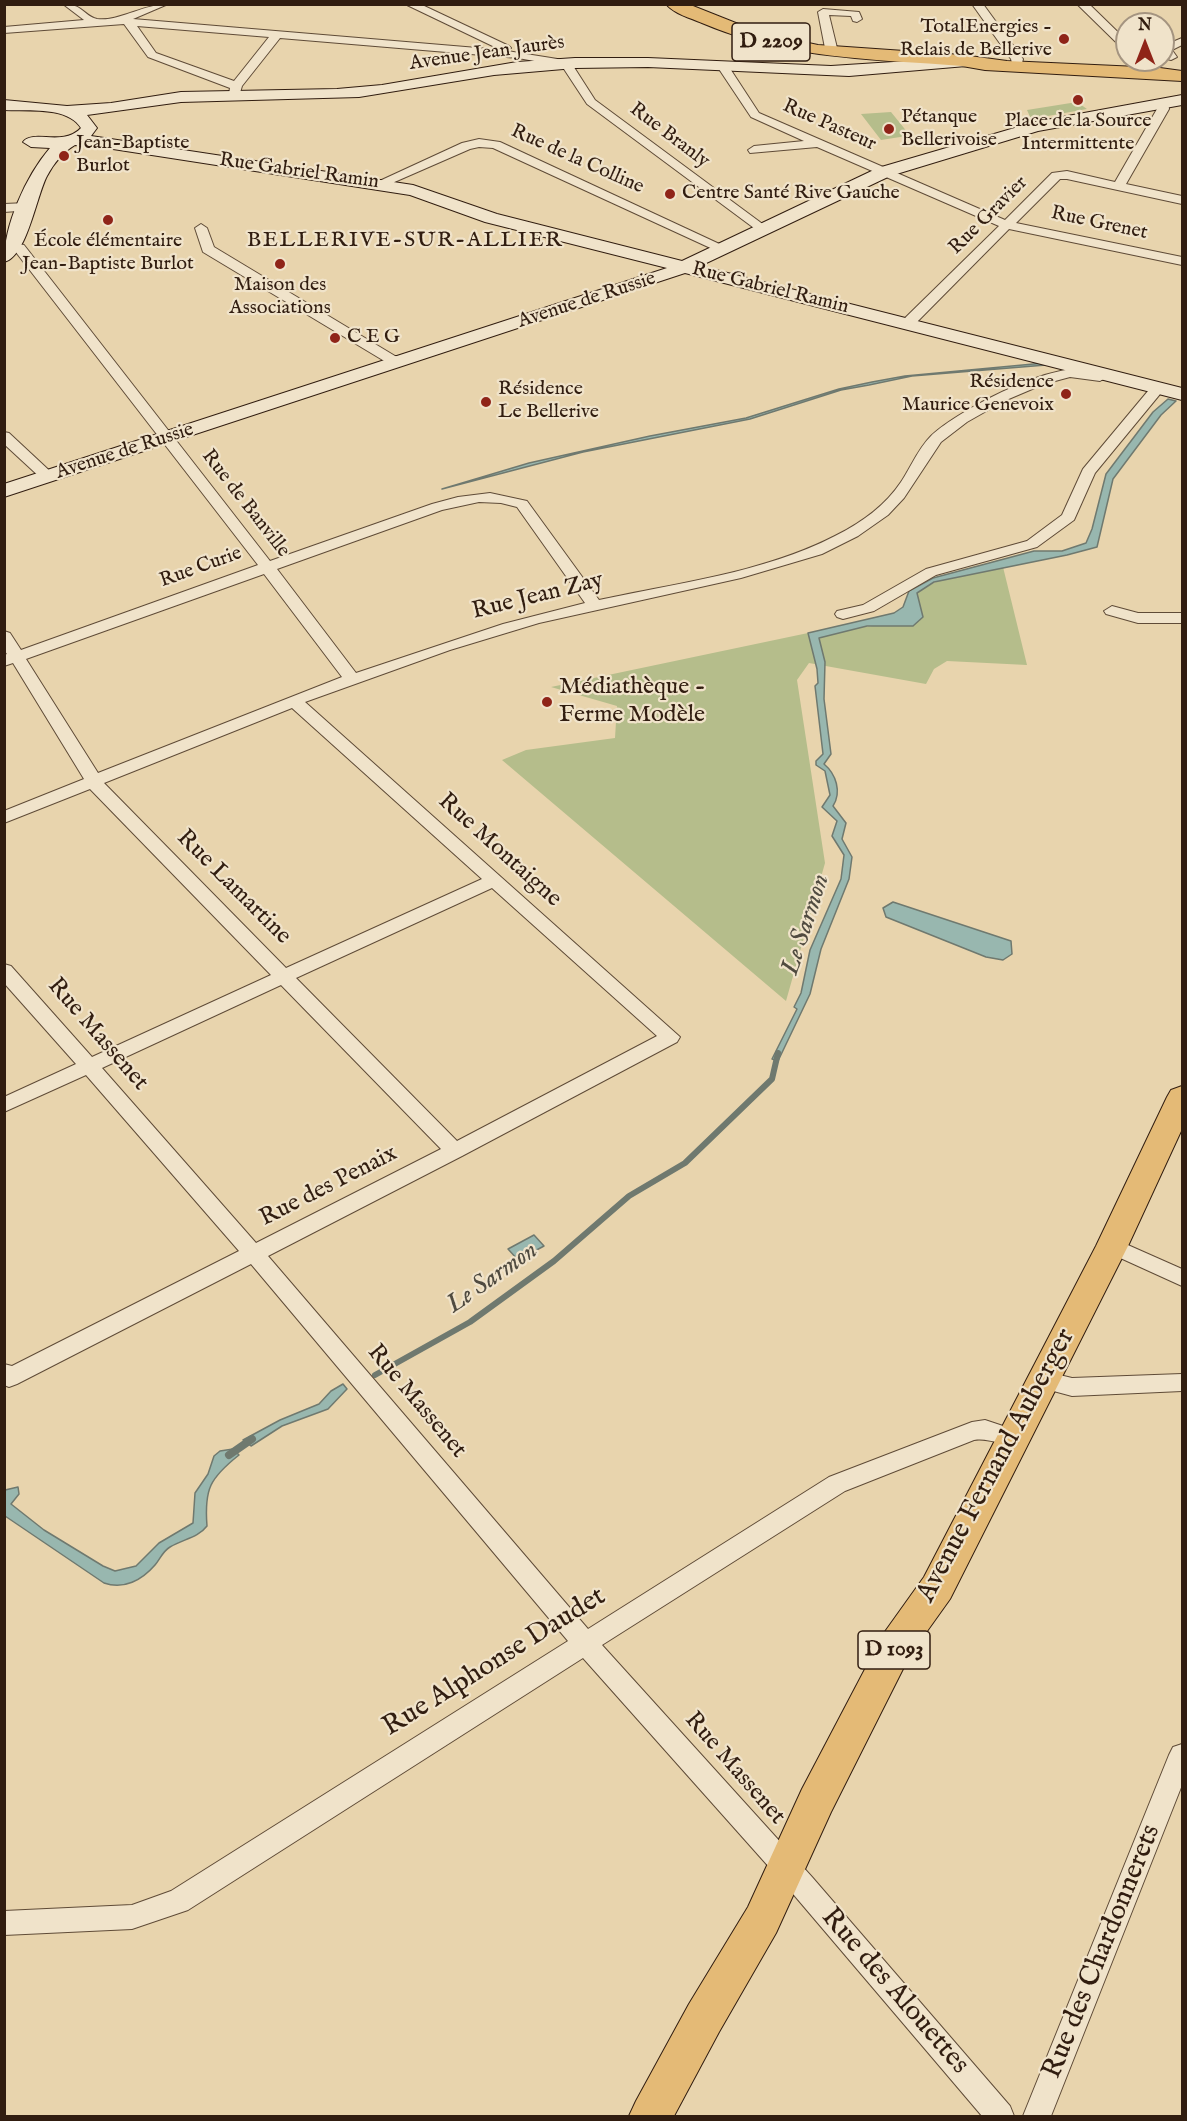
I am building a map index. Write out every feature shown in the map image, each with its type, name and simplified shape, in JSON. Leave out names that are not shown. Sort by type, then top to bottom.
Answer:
[{"type":"main road","name":"D 2209","points":[[674,4],[735,32],[777,43],[829,52],[1010,65]]},
{"type":"main road","name":"D 2209","points":[[896,57],[941,63],[1010,65],[1115,63]]},
{"type":"main road","name":"Avenue Fernand Auberger","points":[[651,2116],[704,2018],[762,1920],[816,1802],[897,1644],[937,1588],[1112,1246],[1182,1097]]},
{"type":"street","points":[[68,4],[95,23]]},
{"type":"street","points":[[125,22],[164,4]]},
{"type":"street","points":[[410,4],[518,55]]},
{"type":"street","points":[[977,4],[1017,59],[1010,65]]},
{"type":"street","points":[[1082,4],[1115,36]]},
{"type":"street","points":[[829,52],[831,48],[823,12],[855,14],[857,19]]},
{"type":"street","points":[[125,22],[152,55],[235,90],[277,35]]},
{"type":"street","points":[[4,30],[125,22],[518,55],[566,63]]},
{"type":"street","name":"Avenue Jean Jaurès","points":[[4,105],[68,111],[104,109],[235,90],[299,95],[357,92],[414,85],[498,69],[566,63],[855,71],[941,63],[984,62]]},
{"type":"street","name":"Rue Branly","points":[[566,63],[591,102],[762,228]]},
{"type":"street","name":"Rue Pasteur","points":[[723,66],[755,115],[1007,225]]},
{"type":"street","name":"Avenue de Russie","points":[[4,492],[671,273],[884,172],[1024,129],[1182,99]]},
{"type":"street","points":[[1119,186],[1163,109],[1164,103]]},
{"type":"street","points":[[44,166],[40,151],[17,126],[48,109]]},
{"type":"street","points":[[9,252],[44,166],[55,151],[84,135],[89,128],[88,123],[68,111]]},
{"type":"street","name":"Rue Gabriel Ramin","points":[[17,126],[52,144],[71,141],[100,142],[379,184],[432,195],[491,218],[1182,394]]},
{"type":"street","name":"Rue de la Colline","points":[[379,184],[466,146],[479,143],[496,144],[722,248]]},
{"type":"street","points":[[754,150],[818,143]]},
{"type":"street","name":"Rue Gravier","points":[[908,323],[1056,176],[1067,175],[1182,200]]},
{"type":"street","points":[[4,208],[27,207]]},
{"type":"street","name":"Rue Grenet","points":[[1007,225],[1182,261]]},
{"type":"street","points":[[201,228],[208,249],[391,359],[402,361]]},
{"type":"street","name":"Rue de Banville","points":[[9,252],[19,248],[267,566],[352,679]]},
{"type":"street","name":"Rue Jean Zay","points":[[1045,379],[1058,362]]},
{"type":"street","name":"Rue Jean Zay","points":[[4,818],[352,679],[434,650],[504,628],[762,569],[831,544],[867,524],[892,504],[933,442],[947,428],[968,414],[1045,379],[1067,373],[1082,373],[1114,381],[1135,382]]},
{"type":"street","points":[[843,614],[868,608],[931,572],[1032,544],[1069,517],[1088,472],[1158,388]]},
{"type":"street","points":[[4,436],[48,477]]},
{"type":"street","name":"Rue Curie","points":[[11,659],[267,566],[464,499],[484,496],[507,498],[522,504],[596,607]]},
{"type":"street","points":[[1112,611],[1138,618],[1182,618]]},
{"type":"street","name":"Rue Lamartine","points":[[4,636],[11,659],[94,782],[455,1151]]},
{"type":"street","name":"Rue Montaigne","points":[[295,702],[670,1036]]},
{"type":"street","points":[[4,1105],[495,880]]},
{"type":"street","name":"Rue Massenet","points":[[4,970],[254,1254],[585,1643],[787,1869]]},
{"type":"street","name":"Rue des Penaix","points":[[7,1375],[254,1254],[455,1151],[670,1036]]},
{"type":"street","points":[[1112,1246],[1182,1278]]},
{"type":"street","points":[[1044,1380],[1072,1387],[1182,1383]]},
{"type":"street","name":"Rue Alphonse Daudet","points":[[4,1923],[132,1917],[179,1900],[837,1484],[972,1431],[985,1429],[1013,1438]]},
{"type":"street","name":"Rue des Chardonnerets","points":[[1037,2116],[1182,1755]]},
{"type":"street","name":"Rue des Alouettes","points":[[787,1869],[1000,2116]]},
{"type":"green space","points":[[1077,102],[1087,109],[1031,119],[1027,110]]},
{"type":"green space","name":"Pétanque Bellerivoise","points":[[891,112],[908,133],[913,135],[881,140],[861,114]]},
{"type":"green space","points":[[1003,567],[1027,665],[947,661],[934,669],[926,684],[809,663],[797,680],[825,863],[786,1001],[502,760],[526,750],[615,738],[617,706],[551,687],[808,633],[920,621],[916,595],[925,588],[957,575]]},
{"type":"water","points":[[1044,363],[1046,365],[912,376],[841,390],[750,419],[583,452],[442,489],[529,463],[650,436],[746,418],[839,389],[872,382],[905,376]]},
{"type":"water","points":[[1168,399],[1176,401],[1161,415],[1113,479],[1097,547],[934,582],[917,593],[923,617],[913,626],[867,626],[819,638],[825,662],[824,699],[831,754],[824,764],[832,773],[836,784],[837,795],[833,806],[846,823],[842,839],[852,857],[849,879],[821,949],[810,994],[778,1061],[772,1059],[797,1009],[794,1007],[801,993],[810,950],[841,879],[844,855],[832,836],[837,821],[822,807],[830,795],[825,771],[816,765],[816,761],[823,754],[815,686],[818,683],[817,669],[808,633],[894,613],[903,607],[909,591],[933,578],[1034,551],[1062,551],[1086,543],[1092,529],[1106,474],[1153,412]]},
{"type":"water","points":[[893,902],[1011,941],[1012,954],[1003,960],[986,957],[886,917],[883,908]]},
{"type":"water","points":[[534,1235],[544,1246],[518,1260],[508,1249]]},
{"type":"water","points":[[343,1384],[347,1389],[328,1409],[282,1426],[251,1446],[243,1440],[280,1420],[319,1404],[331,1391]]},
{"type":"water","points":[[233,1449],[239,1455],[215,1478],[208,1493],[207,1526],[195,1536],[168,1549],[155,1565],[132,1582],[119,1585],[104,1583],[5,1516],[5,1490],[18,1487],[19,1494],[11,1504],[44,1530],[115,1571],[136,1566],[159,1543],[193,1523],[195,1493],[208,1474],[214,1456],[220,1451]]},
{"type":"waterway","name":"Le Sarmon","points":[[375,1375],[470,1322],[554,1261],[629,1196],[685,1163],[772,1079],[778,1053]]},
{"type":"waterway","name":"Le Sarmon","points":[[229,1455],[252,1439]]},
{"type":"place","name":"TotalEnergies - Relais de Bellerive","points":[[1064,39]]},
{"type":"place","name":"Place de la Source Intermittente","points":[[1078,100]]},
{"type":"place","name":"Pétanque Bellerivoise","points":[[889,129]]},
{"type":"place","name":"Jean-Baptiste Burlot","points":[[64,156]]},
{"type":"place","name":"Centre Santé Rive Gauche","points":[[670,194]]},
{"type":"place","name":"École élémentaire Jean-Baptiste Burlot","points":[[108,220]]},
{"type":"place","name":"Maison des Associations","points":[[280,264]]},
{"type":"place","name":"C E G","points":[[335,338]]},
{"type":"place","name":"Résidence Maurice Genevoix","points":[[1066,394]]},
{"type":"place","name":"Résidence Le Bellerive","points":[[486,402]]},
{"type":"place","name":"Médiathèque - Ferme Modèle","points":[[547,702]]},
{"type":"district","name":"BELLERIVE-SUR-ALLIER","points":[[405,241]]}]
